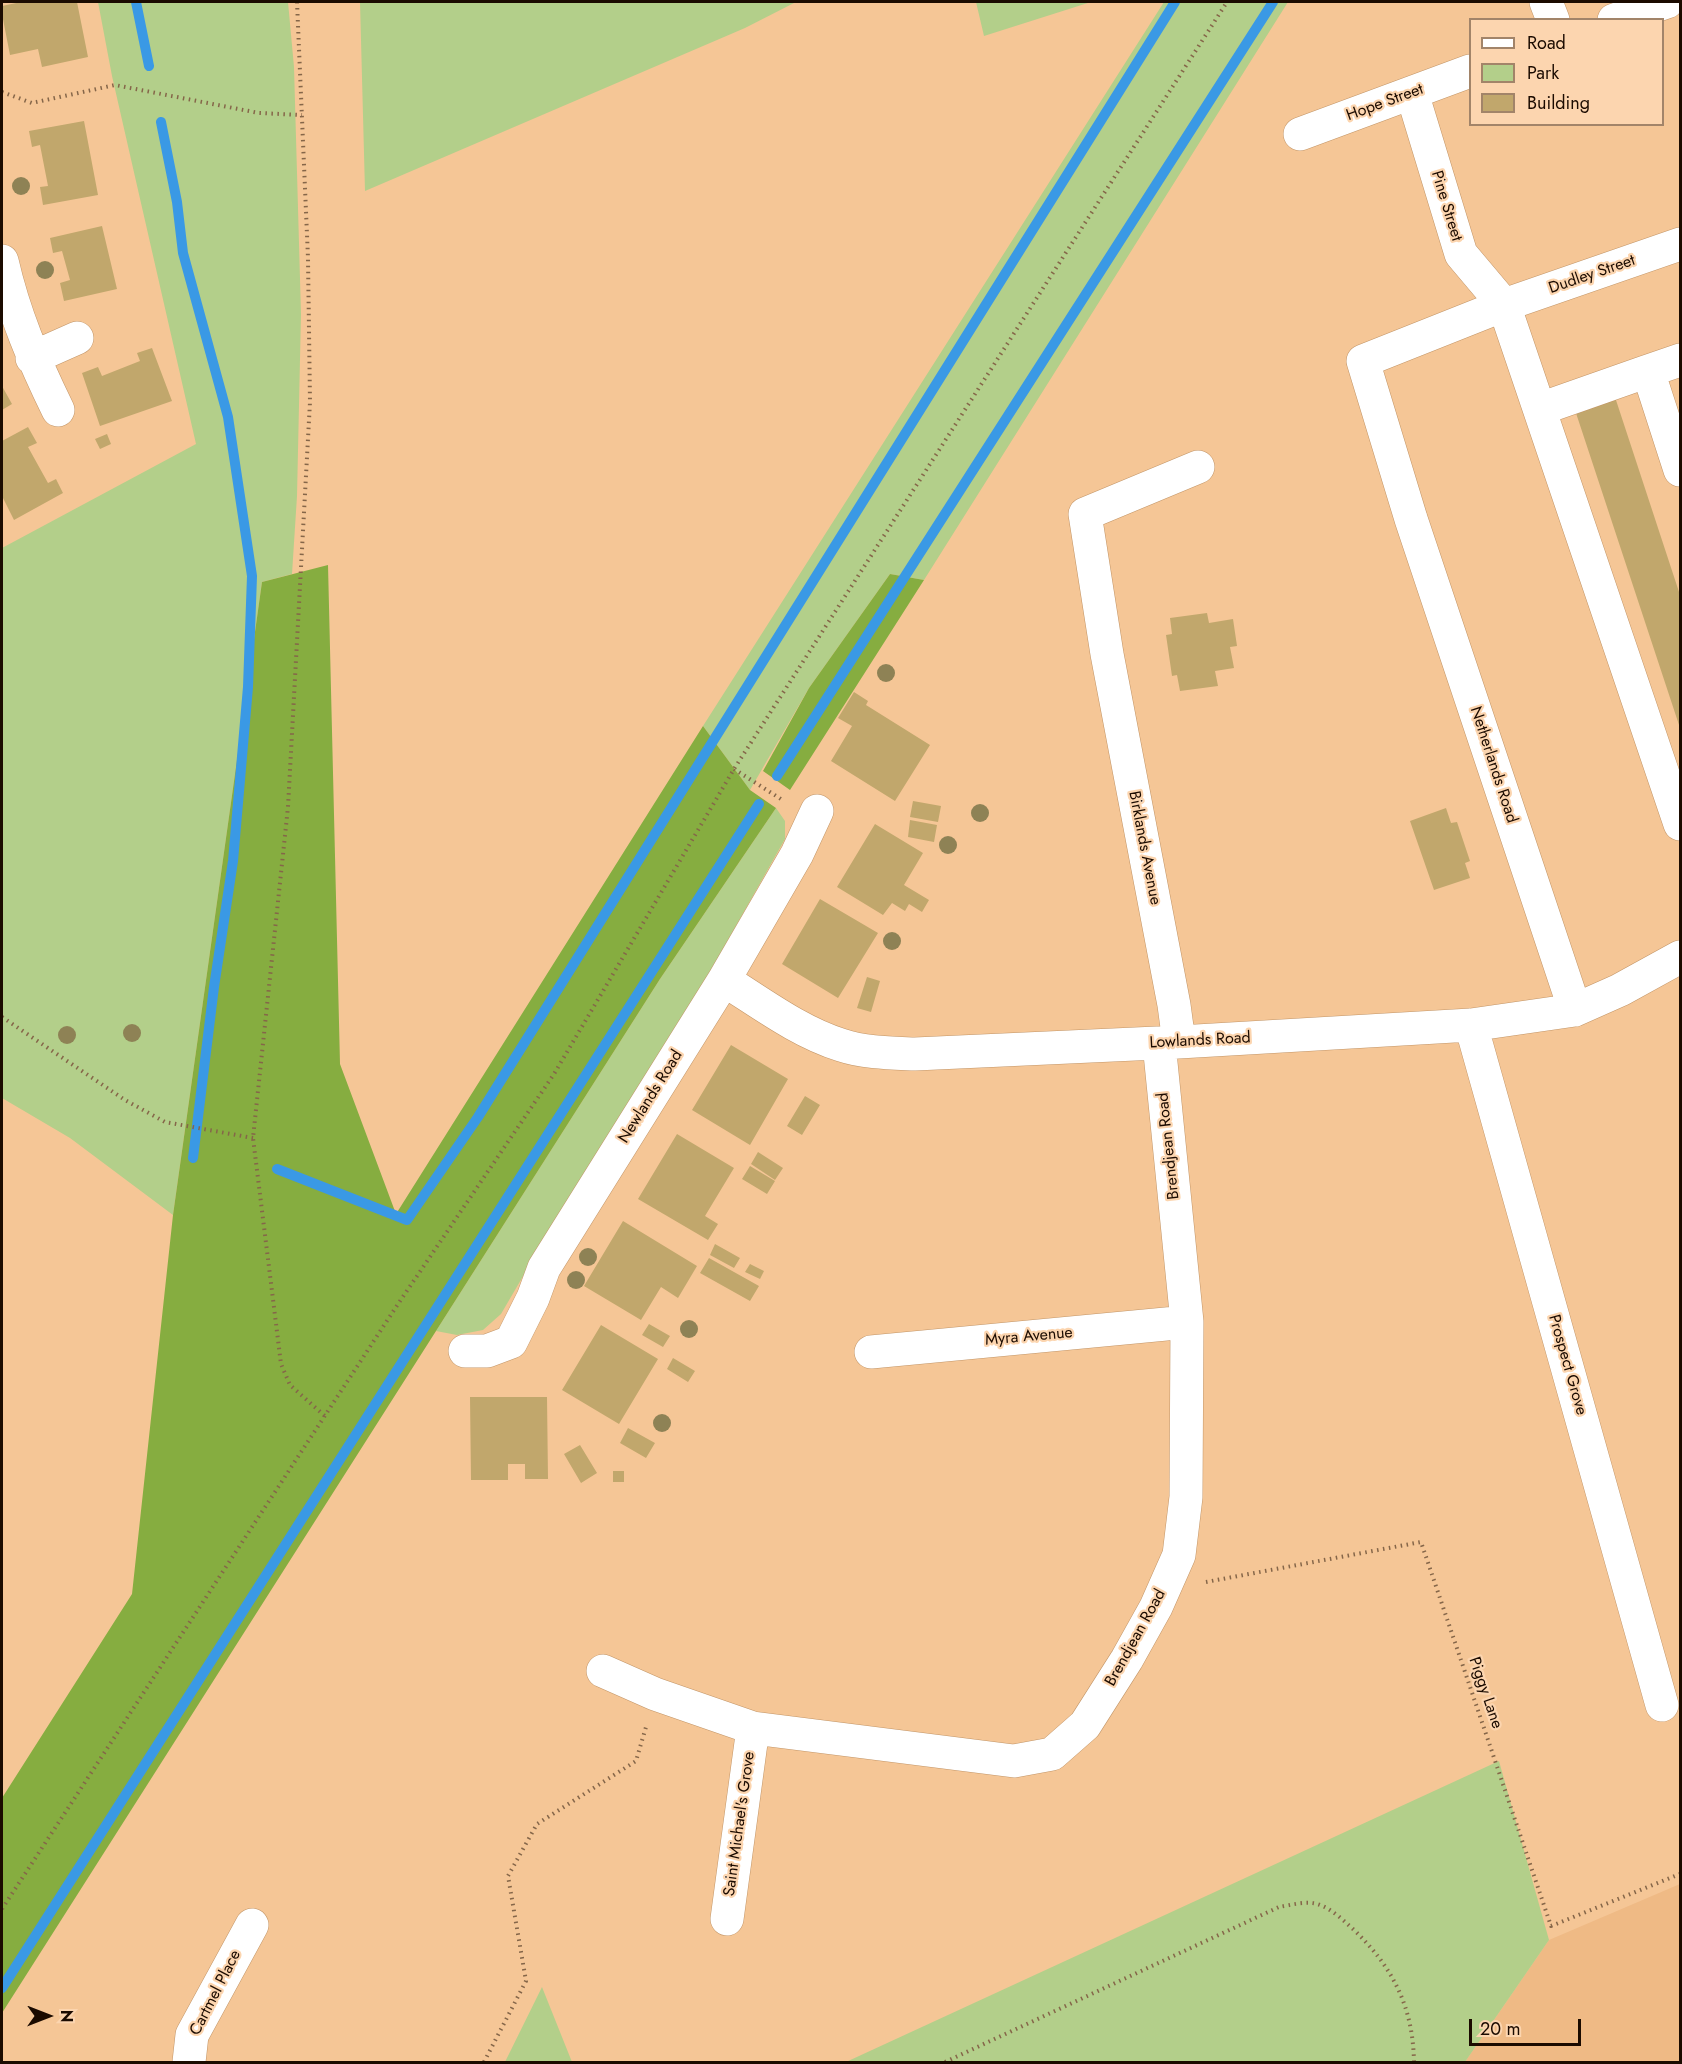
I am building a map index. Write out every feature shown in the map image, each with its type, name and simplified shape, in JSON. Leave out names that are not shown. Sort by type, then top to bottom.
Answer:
[{"type":"street","points":[[1546,2],[1552,18]]},
{"type":"street","points":[[1620,18],[1667,2]]},
{"type":"street","name":"Hope Street","points":[[1300,134],[1469,71]]},
{"type":"street","name":"Pine Street","points":[[1412,93],[1461,254],[1504,305]]},
{"type":"street","name":"Dudley Street","points":[[1411,519],[1363,361],[1504,305],[1680,244]]},
{"type":"street","points":[[2,261],[10,299],[32,358],[58,410]]},
{"type":"street","points":[[1504,305],[1680,824]]},
{"type":"street","points":[[32,358],[77,338]]},
{"type":"street","points":[[1540,409],[1680,360]]},
{"type":"street","points":[[1648,370],[1680,470]]},
{"type":"street","name":"Birklands Avenue","points":[[1169,1043],[1174,1005],[1107,654],[1085,514],[1198,467]]},
{"type":"street","name":"Netherlands Road","points":[[1411,519],[1575,1010]]},
{"type":"street","name":"Newlands Road","points":[[465,1351],[487,1351],[511,1342],[534,1299],[544,1268],[724,980],[797,854],[817,811]]},
{"type":"street","name":"Lowlands Road","points":[[724,980],[822,1038],[843,1046],[880,1053],[915,1054],[1169,1043],[1471,1025],[1575,1010],[1620,990],[1680,957]]},
{"type":"street","name":"Prospect Grove","points":[[1471,1025],[1662,1706]]},
{"type":"street","name":"Brendjean Road","points":[[603,1671],[655,1694],[753,1728],[1014,1761],[1052,1754],[1085,1725],[1127,1659],[1156,1607],[1179,1556],[1186,1497],[1187,1322],[1169,1043]]},
{"type":"street","name":"Myra Avenue","points":[[871,1352],[1187,1322]]},
{"type":"street","name":"Saint Michael's Grove","points":[[727,1919],[753,1728]]},
{"type":"street","name":"Cartmel Place","points":[[189,2062],[192,2035],[252,1925]]},
{"type":"path","points":[[297,2],[308,258],[310,402],[288,807],[253,1138],[281,1364],[290,1384],[326,1417]]},
{"type":"path","points":[[2,1910],[398,1304],[554,1074],[734,770],[1227,2]]},
{"type":"path","points":[[2,92],[32,103],[115,84],[259,113],[302,115]]},
{"type":"path","points":[[734,770],[789,805],[817,811]]},
{"type":"path","points":[[2,1017],[125,1100],[165,1122],[253,1138]]},
{"type":"path","name":"Piggy Lane","points":[[1206,1582],[1421,1542],[1551,1926],[1680,1874]]},
{"type":"path","points":[[484,2062],[526,1981],[508,1876],[537,1824],[636,1761],[655,1694]]},
{"type":"path","points":[[945,2062],[1279,1907],[1297,1904],[1318,1904],[1335,1913],[1377,1954],[1394,1979],[1408,2011],[1414,2062]]},
{"type":"shaded area","points":[[1680,1884],[1680,2062],[1465,2062],[1549,1940]]},
{"type":"green space","points":[[98,2],[288,2],[294,67],[301,314],[297,496],[292,574],[262,582],[173,1215],[70,1138],[2,1098],[2,548],[196,444],[112,76]]},
{"type":"green space","points":[[360,2],[796,2],[745,28],[365,191]]},
{"type":"green space","points":[[976,2],[1091,2],[984,36]]},
{"type":"green space","points":[[1164,2],[1288,2],[924,580],[890,574],[809,688],[750,790],[703,726]]},
{"type":"green space","points":[[328,565],[340,1064],[396,1214],[703,726],[750,790],[776,808],[660,979],[2,2013],[2,1798],[132,1594],[173,1215],[262,582]]},
{"type":"green space","points":[[890,574],[924,580],[790,790],[763,771],[809,688]]},
{"type":"green space","points":[[776,808],[785,821],[785,839],[697,995],[543,1242],[501,1314],[483,1330],[457,1335],[436,1331],[660,979]]},
{"type":"green space","points":[[1499,1761],[1549,1940],[1465,2062],[846,2062]]},
{"type":"green space","points":[[542,1987],[572,2062],[505,2062]]},
{"type":"building","points":[[21,2],[77,2],[88,57],[42,67],[38,49],[10,55],[2,6]]},
{"type":"building","points":[[84,121],[98,195],[43,205],[40,187],[48,186],[40,145],[32,147],[29,131]]},
{"type":"building","points":[[102,226],[117,289],[64,301],[60,283],[70,280],[62,251],[53,253],[50,238]]},
{"type":"building","points":[[152,348],[172,401],[100,426],[82,373],[98,367],[102,376],[140,361],[137,353]]},
{"type":"building","points":[[2,386],[12,404],[2,410]]},
{"type":"building","points":[[1614,394],[1680,595],[1680,728],[1574,407]]},
{"type":"building","points":[[28,427],[37,443],[28,447],[48,483],[56,479],[63,493],[14,520],[2,496],[2,441]]},
{"type":"building","points":[[107,434],[111,444],[100,449],[95,439]]},
{"type":"building","points":[[1207,613],[1209,623],[1233,619],[1237,646],[1230,647],[1234,668],[1215,671],[1218,686],[1180,691],[1177,675],[1172,676],[1166,635],[1172,634],[1170,618]]},
{"type":"building","points":[[854,692],[868,701],[866,705],[930,745],[895,801],[831,761],[852,726],[838,718]]},
{"type":"building","points":[[913,801],[941,806],[938,822],[910,817]]},
{"type":"building","points":[[1446,808],[1451,823],[1457,822],[1470,861],[1465,863],[1470,878],[1434,890],[1410,821]]},
{"type":"building","points":[[910,820],[937,825],[934,842],[908,837]]},
{"type":"building","points":[[875,824],[923,853],[904,885],[929,900],[922,912],[909,904],[905,911],[892,903],[883,915],[837,887]]},
{"type":"building","points":[[820,899],[878,933],[838,998],[782,964]]},
{"type":"building","points":[[867,977],[880,981],[871,1012],[857,1008]]},
{"type":"building","points":[[731,1045],[788,1079],[750,1145],[692,1110]]},
{"type":"building","points":[[805,1096],[820,1105],[802,1135],[787,1126]]},
{"type":"building","points":[[677,1134],[734,1168],[705,1216],[718,1224],[708,1240],[638,1199]]},
{"type":"building","points":[[758,1152],[783,1168],[775,1180],[751,1164]]},
{"type":"building","points":[[750,1166],[775,1181],[767,1194],[742,1179]]},
{"type":"building","points":[[623,1221],[697,1266],[678,1298],[661,1287],[641,1320],[584,1286]]},
{"type":"building","points":[[715,1244],[740,1258],[734,1268],[710,1255]]},
{"type":"building","points":[[709,1258],[759,1286],[750,1301],[700,1273]]},
{"type":"building","points":[[750,1264],[764,1271],[760,1279],[745,1272]]},
{"type":"building","points":[[649,1324],[670,1336],[663,1347],[642,1335]]},
{"type":"building","points":[[601,1325],[658,1359],[619,1424],[562,1390]]},
{"type":"building","points":[[673,1358],[695,1371],[688,1382],[667,1369]]},
{"type":"building","points":[[470,1397],[547,1397],[548,1479],[525,1479],[525,1464],[508,1464],[508,1480],[471,1480]]},
{"type":"building","points":[[628,1428],[655,1443],[646,1458],[620,1443]]},
{"type":"building","points":[[580,1445],[597,1473],[581,1483],[564,1454]]},
{"type":"building","points":[[613,1471],[624,1471],[624,1482],[613,1482]]},
{"type":"waterway","points":[[136,2],[149,66]]},
{"type":"waterway","points":[[277,1169],[407,1220],[478,1117],[1175,2]]},
{"type":"waterway","points":[[777,776],[1273,2]]},
{"type":"waterway","points":[[161,122],[177,202],[183,253],[228,417],[252,576],[248,687],[233,861],[214,987],[193,1158]]},
{"type":"waterway","points":[[2,1988],[759,804]]}]
